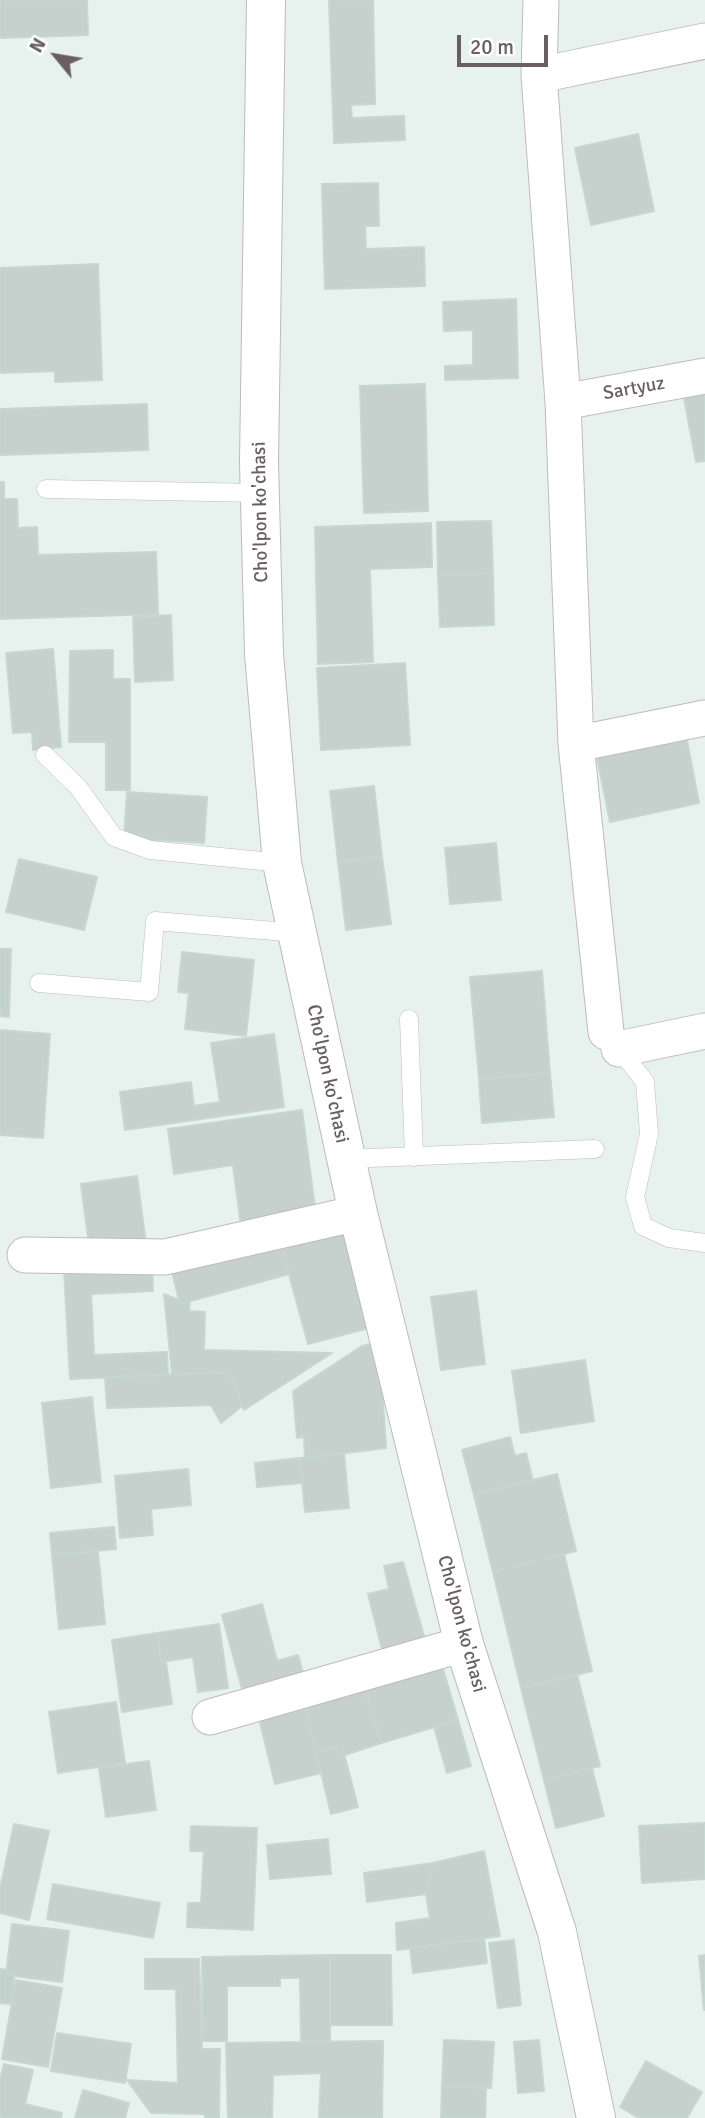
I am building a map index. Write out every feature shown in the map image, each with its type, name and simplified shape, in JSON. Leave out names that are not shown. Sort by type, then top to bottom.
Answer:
[{"type":"main road","name":"Cho'lpon ko'chasi","points":[[266,0],[260,493],[264,654],[282,863],[345,1159],[464,1644],[557,1932],[596,2118]]},
{"type":"street","points":[[541,0],[539,75],[563,402],[576,744],[612,1040],[705,1031]]},
{"type":"street","points":[[539,75],[705,41]]},
{"type":"street","name":"Sartyuz","points":[[563,402],[705,376]]},
{"type":"street","points":[[576,744],[705,718]]},
{"type":"street","points":[[25,1255],[165,1257],[358,1213]]},
{"type":"street","points":[[210,1717],[464,1644]]},
{"type":"lane","points":[[46,489],[260,493]]},
{"type":"lane","points":[[46,755],[78,787],[114,837],[150,850],[282,863]]},
{"type":"lane","points":[[40,983],[149,992],[155,921],[298,933]]},
{"type":"lane","points":[[409,1019],[414,1157]]},
{"type":"lane","points":[[612,1040],[645,1082],[649,1134],[635,1198],[643,1226],[669,1238],[705,1243]]},
{"type":"lane","points":[[345,1159],[595,1149]]},
{"type":"building","points":[[0,0],[87,0],[88,35],[0,38]]},
{"type":"building","points":[[329,0],[373,0],[375,104],[351,105],[352,118],[404,116],[405,140],[334,143]]},
{"type":"building","points":[[638,134],[654,211],[591,225],[575,148]]},
{"type":"building","points":[[378,183],[379,226],[365,226],[366,249],[424,247],[425,286],[325,289],[322,184]]},
{"type":"building","points":[[98,264],[102,380],[55,382],[55,371],[0,373],[0,268]]},
{"type":"building","points":[[516,299],[518,378],[445,380],[445,366],[473,365],[473,330],[444,331],[443,302]]},
{"type":"building","points":[[425,384],[428,511],[364,513],[360,386]]},
{"type":"building","points":[[705,394],[705,461],[696,462],[684,398]]},
{"type":"building","points":[[147,404],[148,450],[0,455],[0,409]]},
{"type":"building","points":[[0,482],[4,482],[4,499],[17,499],[18,528],[37,527],[38,555],[156,552],[158,614],[0,619]]},
{"type":"building","points":[[491,521],[493,573],[438,575],[437,522]]},
{"type":"building","points":[[431,523],[432,567],[370,569],[373,662],[318,664],[315,527]]},
{"type":"building","points":[[493,573],[494,625],[440,627],[438,575]]},
{"type":"building","points":[[171,615],[173,680],[135,682],[133,617]]},
{"type":"building","points":[[53,649],[61,747],[33,750],[32,732],[13,733],[6,653]]},
{"type":"building","points":[[113,650],[113,679],[130,679],[130,790],[106,790],[106,742],[69,742],[70,651]]},
{"type":"building","points":[[405,663],[410,745],[321,750],[317,668]]},
{"type":"building","points":[[686,735],[699,803],[610,822],[596,753]]},
{"type":"building","points":[[374,786],[382,857],[338,862],[330,791]]},
{"type":"building","points":[[127,792],[207,797],[204,843],[124,838]]},
{"type":"building","points":[[496,843],[501,900],[450,904],[445,848]]},
{"type":"building","points":[[382,857],[391,924],[346,930],[338,862]]},
{"type":"building","points":[[19,859],[97,877],[84,930],[6,912]]},
{"type":"building","points":[[0,949],[11,949],[9,1017],[0,1016]]},
{"type":"building","points":[[182,952],[254,960],[246,1036],[185,1029],[189,993],[178,992]]},
{"type":"building","points":[[542,971],[550,1073],[479,1079],[470,977]]},
{"type":"building","points":[[0,1030],[50,1034],[43,1138],[0,1135]]},
{"type":"building","points":[[274,1034],[284,1107],[125,1130],[120,1092],[191,1082],[194,1106],[220,1102],[211,1043]]},
{"type":"building","points":[[550,1073],[554,1117],[482,1123],[479,1079]]},
{"type":"building","points":[[302,1110],[316,1215],[241,1226],[233,1165],[174,1174],[168,1129]]},
{"type":"building","points":[[137,1176],[146,1244],[90,1252],[81,1184]]},
{"type":"building","points":[[342,1229],[369,1328],[308,1344],[281,1245]]},
{"type":"building","points":[[279,1238],[289,1274],[180,1304],[171,1268]]},
{"type":"building","points":[[152,1265],[153,1291],[91,1294],[94,1355],[167,1352],[168,1375],[70,1379],[64,1270]]},
{"type":"building","points":[[476,1291],[485,1364],[441,1370],[431,1297]]},
{"type":"building","points":[[164,1294],[179,1300],[180,1304],[190,1301],[189,1311],[205,1312],[204,1350],[332,1353],[244,1410],[230,1372],[172,1374]]},
{"type":"building","points":[[379,1342],[386,1448],[305,1458],[304,1437],[297,1438],[293,1391],[362,1346]]},
{"type":"building","points":[[585,1360],[594,1421],[521,1433],[512,1371]]},
{"type":"building","points":[[230,1372],[242,1406],[221,1423],[211,1405],[107,1408],[105,1377]]},
{"type":"building","points":[[92,1397],[101,1482],[51,1488],[42,1403]]},
{"type":"building","points":[[510,1437],[515,1456],[526,1453],[533,1481],[474,1495],[462,1450]]},
{"type":"building","points":[[344,1454],[349,1508],[305,1512],[300,1458]]},
{"type":"building","points":[[300,1458],[302,1483],[257,1487],[255,1463]]},
{"type":"building","points":[[188,1469],[191,1505],[151,1509],[153,1535],[120,1538],[115,1476]]},
{"type":"building","points":[[557,1474],[576,1551],[493,1572],[474,1495]]},
{"type":"building","points":[[114,1527],[116,1549],[52,1555],[50,1533]]},
{"type":"building","points":[[98,1551],[105,1624],[59,1629],[52,1555]]},
{"type":"building","points":[[564,1554],[592,1671],[521,1688],[493,1572]]},
{"type":"building","points":[[403,1562],[426,1643],[383,1653],[368,1594],[389,1589],[384,1566]]},
{"type":"building","points":[[262,1604],[277,1661],[298,1655],[306,1683],[245,1700],[222,1615]]},
{"type":"building","points":[[219,1624],[228,1688],[198,1692],[193,1657],[161,1662],[157,1633]]},
{"type":"building","points":[[157,1633],[161,1662],[166,1662],[172,1704],[122,1712],[112,1640]]},
{"type":"building","points":[[439,1655],[458,1720],[381,1743],[362,1678]]},
{"type":"building","points":[[577,1674],[600,1766],[544,1780],[521,1688]]},
{"type":"building","points":[[362,1678],[381,1743],[345,1755],[342,1746],[316,1752],[303,1698]]},
{"type":"building","points":[[303,1698],[321,1773],[275,1784],[257,1710]]},
{"type":"building","points":[[116,1702],[125,1763],[58,1773],[49,1712]]},
{"type":"building","points":[[458,1720],[471,1766],[447,1773],[434,1727]]},
{"type":"building","points":[[342,1746],[358,1807],[331,1814],[316,1752]]},
{"type":"building","points":[[149,1761],[156,1810],[106,1817],[99,1768]]},
{"type":"building","points":[[592,1768],[604,1816],[556,1828],[544,1780]]},
{"type":"building","points":[[705,1823],[705,1879],[642,1883],[639,1826]]},
{"type":"building","points":[[14,1824],[49,1831],[29,1920],[0,1913],[0,1889]]},
{"type":"building","points":[[191,1826],[257,1828],[253,1930],[187,1927],[188,1903],[201,1903],[204,1851],[190,1851]]},
{"type":"building","points":[[328,1839],[331,1874],[270,1879],[267,1845]]},
{"type":"building","points":[[484,1851],[500,1936],[397,1950],[396,1923],[430,1918],[426,1894],[433,1863]]},
{"type":"building","points":[[433,1863],[426,1894],[367,1902],[364,1873]]},
{"type":"building","points":[[53,1884],[160,1903],[153,1938],[47,1919]]},
{"type":"building","points":[[12,1924],[69,1931],[62,1982],[6,1975]]},
{"type":"building","points":[[484,1938],[487,1963],[413,1973],[410,1948]]},
{"type":"building","points":[[514,1940],[521,2005],[498,2008],[489,1943]]},
{"type":"building","points":[[330,1955],[330,2041],[301,2042],[300,1978],[280,1978],[280,1986],[227,1986],[227,2041],[203,2041],[202,1957]]},
{"type":"building","points":[[330,1955],[391,1955],[392,2025],[330,2025]]},
{"type":"building","points":[[705,1955],[705,2010],[704,2010],[699,1956]]},
{"type":"building","points":[[145,1959],[199,1959],[202,2049],[220,2049],[219,2118],[205,2118],[205,2114],[151,2113],[127,2080],[178,2083],[176,1989],[145,1989]]},
{"type":"building","points":[[0,1969],[7,1970],[6,1975],[14,1976],[11,2004],[0,2003]]},
{"type":"building","points":[[16,1980],[62,1988],[48,2067],[2,2059]]},
{"type":"building","points":[[57,2033],[131,2044],[125,2083],[51,2071]]},
{"type":"building","points":[[444,2040],[494,2042],[491,2088],[442,2086]]},
{"type":"building","points":[[539,2040],[544,2091],[518,2093],[514,2042]]},
{"type":"building","points":[[383,2041],[382,2118],[319,2118],[321,2073],[273,2075],[272,2118],[228,2118],[226,2043]]},
{"type":"building","points":[[646,2061],[702,2092],[687,2118],[639,2118],[620,2107]]},
{"type":"building","points":[[4,2064],[33,2070],[25,2104],[62,2113],[61,2118],[0,2118],[0,2080]]},
{"type":"building","points":[[442,2086],[486,2088],[485,2118],[441,2118]]},
{"type":"building","points":[[83,2090],[129,2103],[125,2118],[75,2118]]}]
